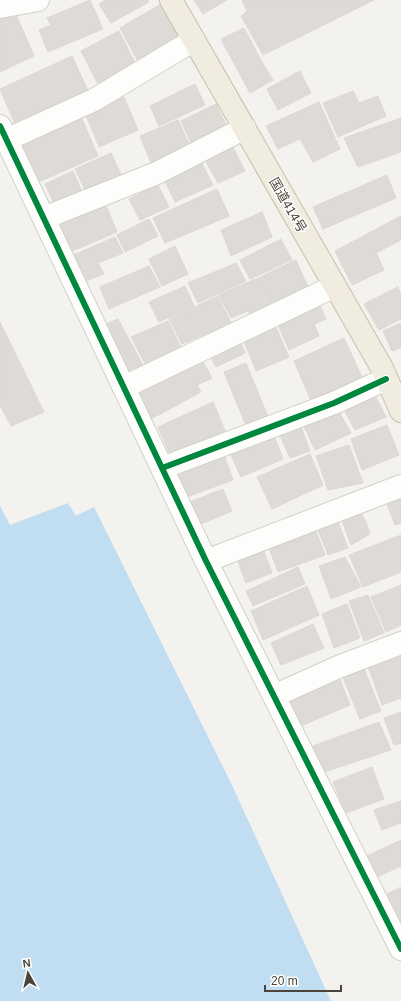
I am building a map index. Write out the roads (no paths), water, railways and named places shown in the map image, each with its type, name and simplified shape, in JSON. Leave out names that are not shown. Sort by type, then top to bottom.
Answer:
[{"type":"highway","name":"国道414号","points":[[172,0],[382,368],[401,411]]},
{"type":"street","points":[[0,7],[38,0]]},
{"type":"street","points":[[194,40],[94,100],[3,133],[206,561],[401,949]]},
{"type":"street","points":[[44,218],[157,172],[245,128]]},
{"type":"street","points":[[124,387],[335,286]]},
{"type":"street","points":[[162,468],[334,403],[386,379]]},
{"type":"street","points":[[206,561],[401,486]]},
{"type":"street","points":[[274,696],[338,667],[401,643]]},
{"type":"water","points":[[68,503],[76,516],[94,507],[231,783],[331,1001],[0,1001],[0,506],[10,525]]}]
